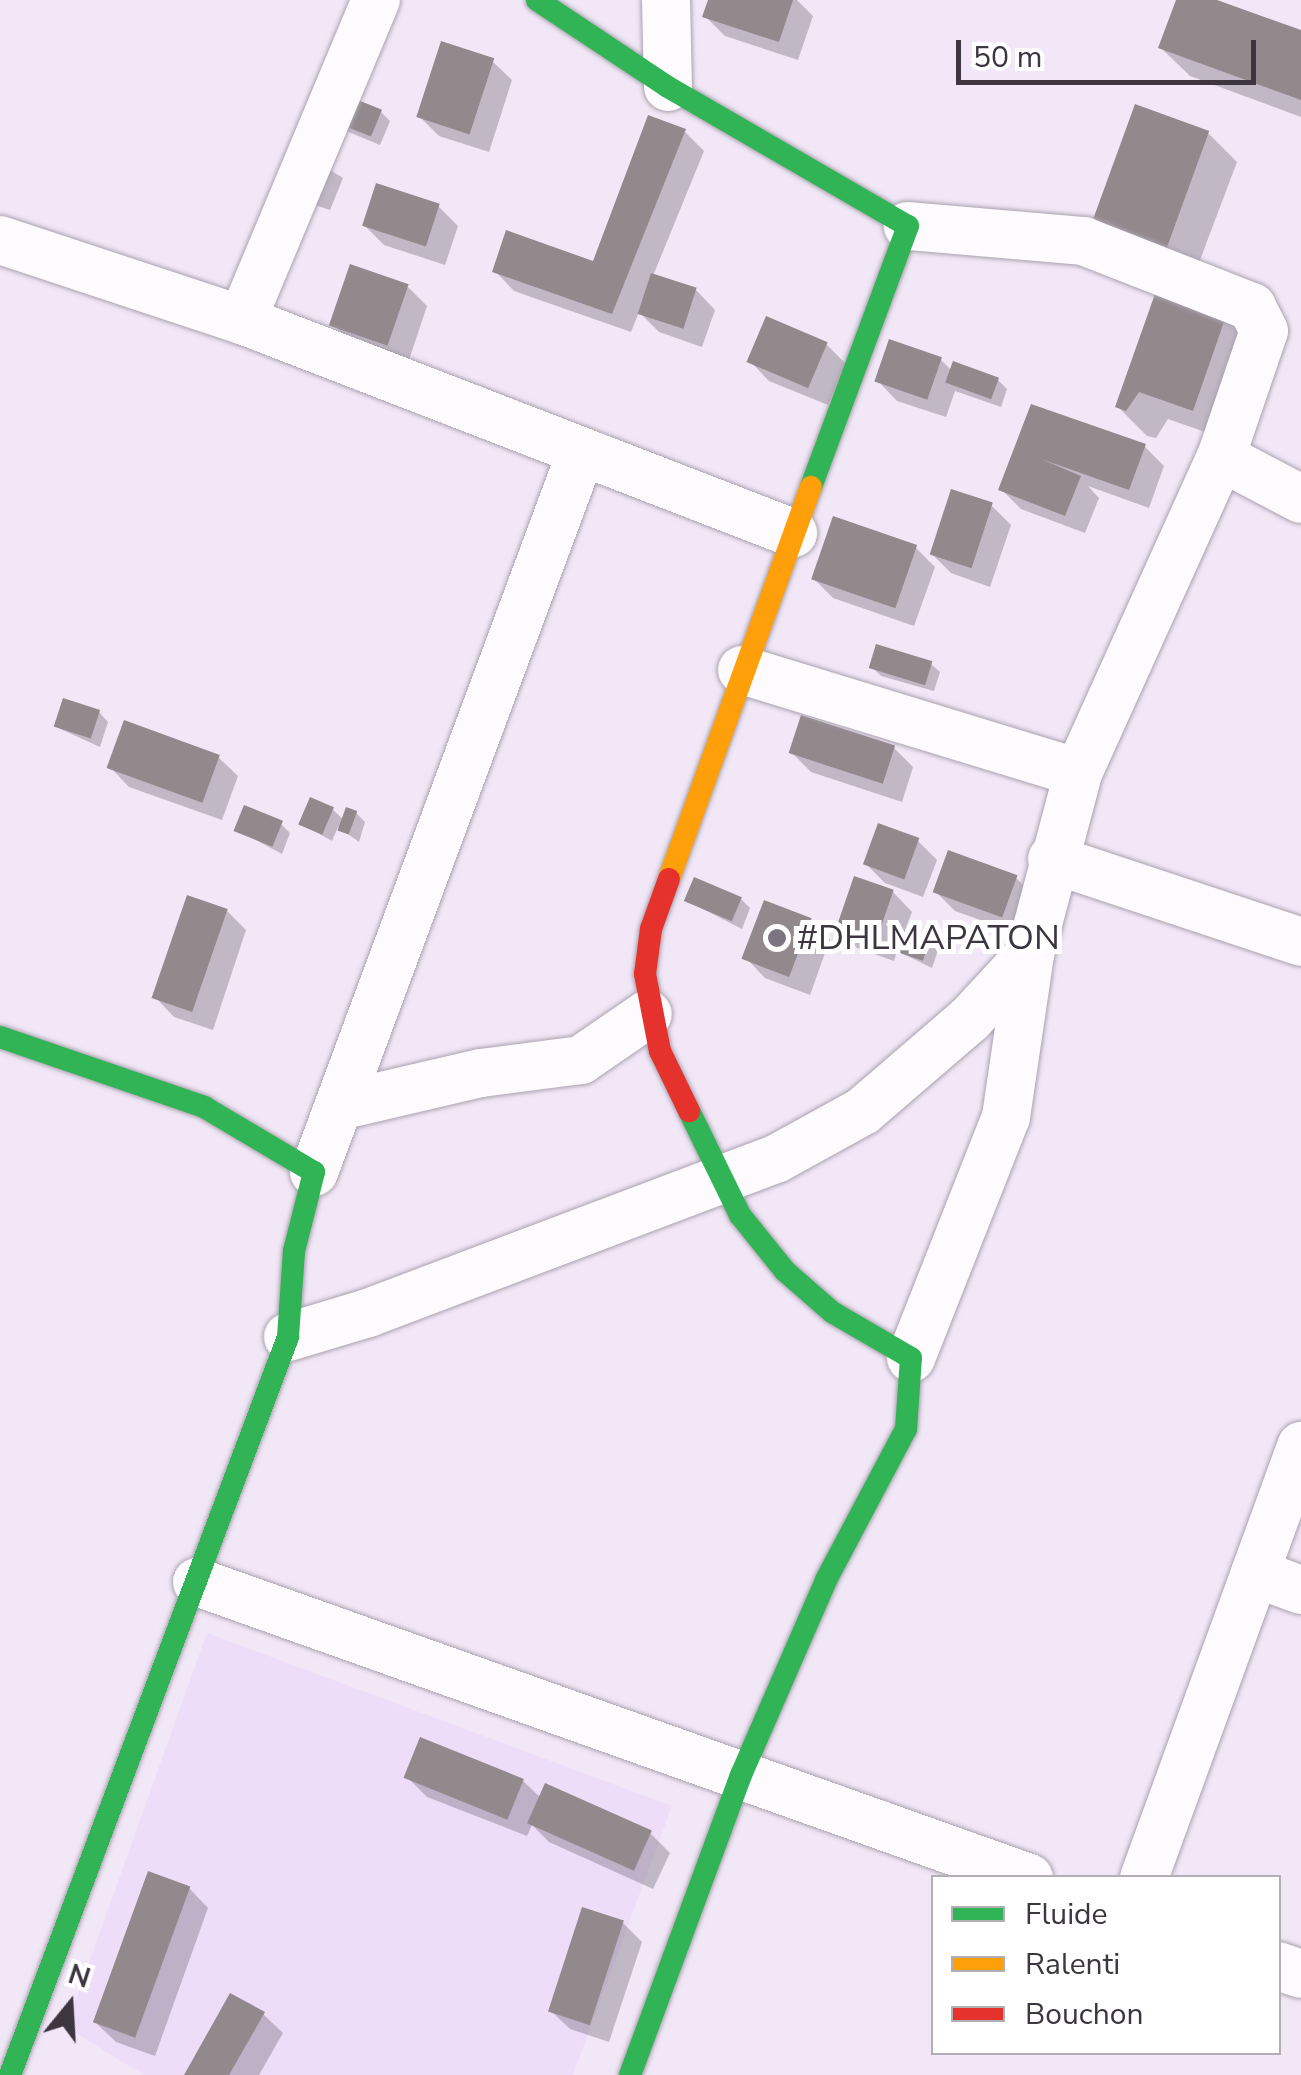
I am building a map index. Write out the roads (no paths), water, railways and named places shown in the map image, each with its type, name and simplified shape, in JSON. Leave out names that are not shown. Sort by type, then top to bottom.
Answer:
[{"type":"street","points":[[242,320],[376,0]]},
{"type":"street","points":[[537,0],[668,87],[908,226],[1084,241],[1252,307],[1264,330],[1221,457],[1078,773],[1052,859],[1030,954],[1006,1116],[911,1358],[906,1428],[896,1456],[826,1580],[741,1775],[630,2075]]},
{"type":"street","points":[[666,0],[668,87]]},
{"type":"street","points":[[908,226],[742,670],[652,928],[645,974],[648,1014],[719,1181],[784,1272],[832,1312],[911,1358]]},
{"type":"street","points":[[0,240],[242,320],[793,533]]},
{"type":"street","points":[[10,2075],[288,1337],[294,1251],[314,1172],[581,453]]},
{"type":"street","points":[[1221,457],[1301,500]]},
{"type":"street","points":[[742,670],[1078,773]]},
{"type":"street","points":[[1052,859],[1301,942]]},
{"type":"street","points":[[288,1337],[719,1181],[863,1111],[970,1020],[1030,954]]},
{"type":"street","points":[[339,1106],[481,1073],[582,1060],[648,1014]]},
{"type":"street","points":[[3,1045],[204,1107],[314,1172]]},
{"type":"street","points":[[1145,1875],[1301,1446]]},
{"type":"street","points":[[1255,1573],[1301,1590]]},
{"type":"street","points":[[196,1582],[1020,1875]]},
{"type":"place","name":"#DHLMAPATON","points":[[777,938]]}]
